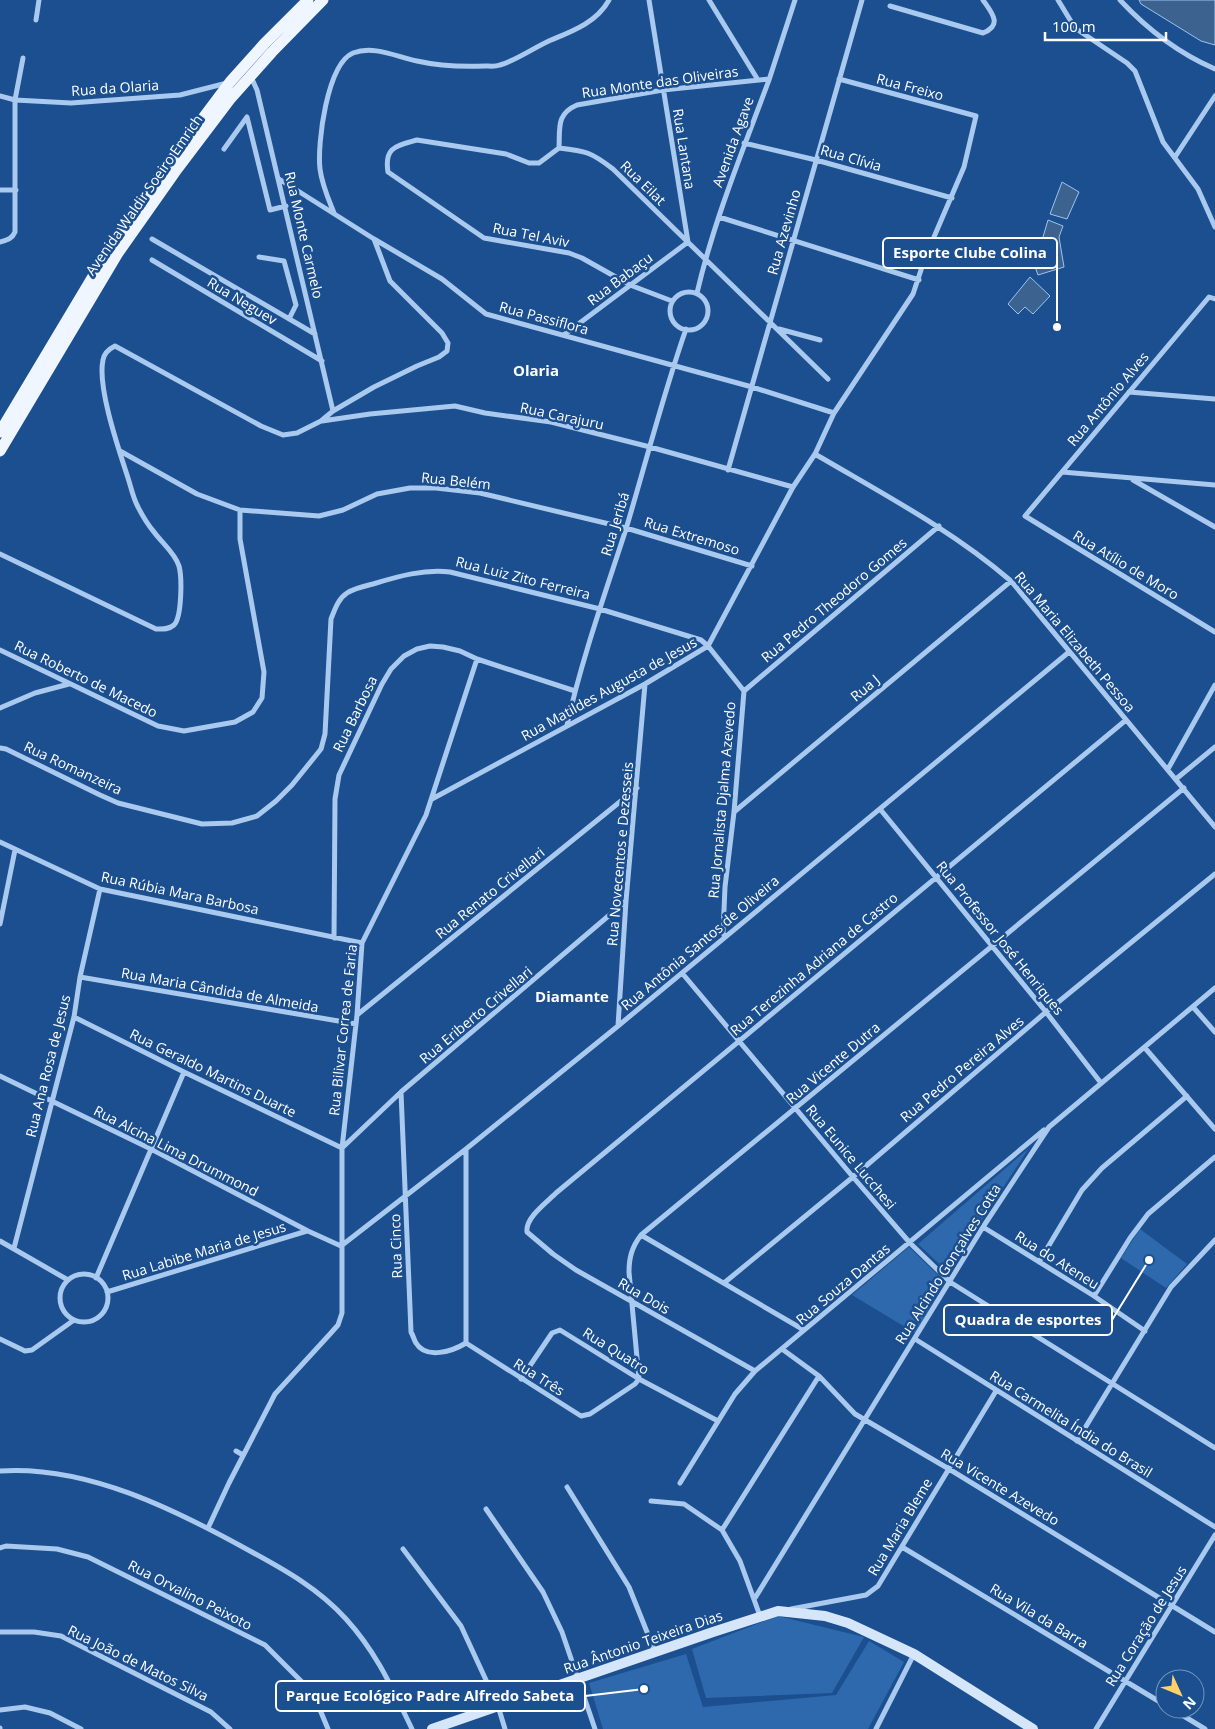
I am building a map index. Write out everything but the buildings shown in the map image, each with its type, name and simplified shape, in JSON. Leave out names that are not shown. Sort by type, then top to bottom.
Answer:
[{"type":"main road","name":"Avenida Waldir Soeiro Emrich","points":[[0,451],[118,253],[175,172],[231,98],[264,44],[308,0]]},
{"type":"main road","name":"Avenida Waldir Soeiro Emrich","points":[[0,432],[114,242],[164,170],[230,82],[246,73],[323,0]]},
{"type":"main road","name":"Rua Ântonio Teixeira Dias","points":[[432,1729],[778,1611]]},
{"type":"main road","points":[[778,1611],[825,1616],[848,1622],[914,1654],[1033,1729]]},
{"type":"street","points":[[36,20],[38,0]]},
{"type":"street","points":[[335,213],[323,188],[320,168],[320,140],[329,93],[336,72],[340,64],[352,54],[376,51],[417,62],[450,67],[500,66],[542,44],[581,28],[605,8],[609,0]]},
{"type":"street","name":"Rua Lantana","points":[[649,0],[688,242]]},
{"type":"street","points":[[709,0],[758,80]]},
{"type":"street","name":"Avenida Agave","points":[[697,293],[705,258],[718,217],[744,142],[769,79],[795,0]]},
{"type":"street","name":"Rua Azevinho","points":[[728,470],[862,0]]},
{"type":"street","points":[[890,6],[982,33],[990,30],[994,24],[994,15],[983,0]]},
{"type":"street","points":[[1058,0],[1075,28],[1127,63],[1135,71],[1163,142],[1198,189],[1215,227]]},
{"type":"street","points":[[1120,0],[1140,21],[1170,45],[1200,63],[1215,69]]},
{"type":"street","points":[[0,242],[9,240],[13,236],[16,190],[15,100],[23,58]]},
{"type":"street","name":"Rua Monte Carmelo","points":[[246,73],[257,90],[280,179],[333,412]]},
{"type":"street","name":"Rua Monte das Oliveiras","points":[[559,148],[561,117],[568,109],[577,105],[663,90],[769,79]]},
{"type":"street","name":"Rua Freixo","points":[[839,79],[976,116]]},
{"type":"street","name":"Rua da Olaria","points":[[0,96],[15,100],[71,103],[180,95],[230,82]]},
{"type":"street","points":[[1176,157],[1215,96]]},
{"type":"street","name":"Rua Matildes Augusta de Jesus","points":[[432,799],[645,684],[708,646],[793,487],[815,454],[834,414],[913,294],[925,258],[964,167],[976,116]]},
{"type":"street","points":[[224,149],[247,117],[270,210],[286,206]]},
{"type":"street","name":"Rua Tel Aviv","points":[[559,148],[540,163],[530,163],[506,154],[417,140],[391,150],[386,160],[388,172],[484,238],[569,253],[582,258],[630,285],[672,301]]},
{"type":"street","name":"Rua Clívia","points":[[744,142],[952,198]]},
{"type":"street","name":"Rua Eilat","points":[[559,148],[585,151],[596,156],[612,169],[778,328],[828,379]]},
{"type":"street","name":"Rua Passiflora","points":[[280,179],[374,239],[442,279],[486,314],[565,334],[752,388],[834,414]]},
{"type":"street","points":[[0,190],[16,190]]},
{"type":"street","points":[[718,217],[919,280]]},
{"type":"street","points":[[152,239],[315,334]]},
{"type":"street","points":[[0,554],[156,629],[167,629],[175,624],[179,613],[181,584],[179,566],[172,553],[153,531],[138,506],[119,451],[101,373],[103,357],[109,349],[115,346],[262,426],[283,435],[297,433],[321,422],[333,412],[374,387],[439,357],[447,351],[448,343],[442,333],[390,281],[374,239]]},
{"type":"street","name":"Rua Babaçu","points":[[565,334],[688,242]]},
{"type":"street","points":[[259,257],[284,261],[296,304],[290,319]]},
{"type":"street","name":"Rua Neguev","points":[[152,260],[322,361]]},
{"type":"street","points":[[681,293],[697,293],[705,301],[707,307],[706,319],[698,327],[686,330],[680,328],[672,319],[670,306],[672,301],[681,293]]},
{"type":"street","name":"Rua Antônio Alves","points":[[1025,516],[1209,297],[1215,299]]},
{"type":"street","points":[[778,328],[820,340]]},
{"type":"street","name":"Rua Jeribá","points":[[567,725],[575,691],[626,528],[673,366],[686,330]]},
{"type":"street","points":[[1129,392],[1215,399]]},
{"type":"street","name":"Rua Carajuru","points":[[321,422],[370,414],[455,406],[485,413],[551,422],[650,447],[793,487]]},
{"type":"street","name":"Rua Belém","points":[[119,451],[197,494],[240,510],[319,516],[343,510],[377,494],[410,488],[436,488],[480,493],[626,528]]},
{"type":"street","name":"Rua Maria Elizabeth Pessoa","points":[[815,454],[939,526],[984,557],[1011,581],[1215,827]]},
{"type":"street","points":[[1062,472],[1215,485]]},
{"type":"street","points":[[1131,479],[1215,527]]},
{"type":"street","name":"Rua Roberto de Macedo","points":[[0,650],[158,726],[184,731],[235,722],[253,712],[262,698],[264,672],[240,539],[240,510]]},
{"type":"street","name":"Rua Atílio de Moro","points":[[1025,516],[1215,632]]},
{"type":"street","name":"Rua Pedro Theodoro Gomes","points":[[744,691],[939,526]]},
{"type":"street","name":"Rua Extremoso","points":[[626,528],[752,566]]},
{"type":"street","name":"Rua Luiz Zito Ferreira","points":[[317,754],[321,749],[325,734],[331,619],[336,605],[347,593],[394,577],[427,571],[450,572],[600,609],[701,640],[708,646]]},
{"type":"street","name":"Rua J","points":[[734,812],[1011,581]]},
{"type":"street","name":"Rua Barbosa","points":[[334,938],[335,798],[339,775],[391,669],[404,656],[417,649],[430,646],[443,647],[460,651],[477,659],[575,691]]},
{"type":"street","name":"Rua Jornalista Djalma Azevedo","points":[[708,646],[744,691],[734,812],[725,887],[723,933],[725,937]]},
{"type":"street","name":"Rua Antônia Santos de Oliveira","points":[[341,1246],[466,1149],[618,1026],[1070,652]]},
{"type":"street","name":"Rua Bilivar Correa de Faria","points":[[208,1528],[275,1394],[338,1325],[342,1313],[342,1148],[357,1015],[362,943],[426,815],[477,659]]},
{"type":"street","points":[[0,708],[35,693],[69,684]]},
{"type":"street","name":"Rua Novecentos e Dezesseis","points":[[618,1026],[626,901],[645,684]]},
{"type":"street","points":[[1168,770],[1215,685]]},
{"type":"street","name":"Rua Terezinha Adriana de Castro","points":[[527,1232],[527,1225],[535,1214],[556,1193],[1126,720]]},
{"type":"street","points":[[1176,780],[1215,747]]},
{"type":"street","name":"Rua Romanzeira","points":[[0,748],[6,749],[118,803],[202,824],[232,823],[257,816],[292,785],[317,754]]},
{"type":"street","name":"Rua Renato Crivellari","points":[[357,1015],[637,788]]},
{"type":"street","name":"Rua Vicente Dutra","points":[[641,1235],[1184,788]]},
{"type":"street","name":"Rua Professor José Henriques","points":[[880,809],[1046,1012],[1101,1083]]},
{"type":"street","name":"Rua Rúbia Mara Barbosa","points":[[0,842],[100,889],[362,943]]},
{"type":"street","points":[[0,924],[14,850]]},
{"type":"street","name":"Rua Pedro Pereira Alves","points":[[724,1283],[853,1177],[1046,1012],[1215,874]]},
{"type":"street","name":"Rua Ana Rosa de Jesus","points":[[14,1248],[74,1017],[80,977],[100,889]]},
{"type":"street","name":"Rua Eriberto Crivellari","points":[[342,1148],[401,1092],[626,901]]},
{"type":"street","name":"Rua Eunice Lucchesi","points":[[682,973],[910,1243],[950,1282],[1215,1448]]},
{"type":"street","name":"Rua Maria Cândida de Almeida","points":[[80,977],[356,1024]]},
{"type":"street","name":"Rua Alcindo Gonçalves Cotta","points":[[755,1598],[982,1227],[1049,1127],[1215,988]]},
{"type":"street","points":[[1193,1007],[1215,1032]]},
{"type":"street","name":"Rua Geraldo Martins Duarte","points":[[74,1017],[342,1148]]},
{"type":"street","points":[[1145,1048],[1215,1129]]},
{"type":"street","points":[[96,1278],[184,1072]]},
{"type":"street","name":"Rua Alcina Lima Drummond","points":[[0,1076],[341,1246]]},
{"type":"street","name":"Rua Cinco","points":[[401,1092],[411,1332],[416,1344],[428,1352],[446,1352],[466,1343]]},
{"type":"street","points":[[1039,1262],[1082,1190],[1102,1168],[1187,1096]]},
{"type":"street","name":"Rua Souza Dantas","points":[[680,1483],[735,1394],[756,1371],[1049,1127]]},
{"type":"street","points":[[466,1149],[466,1343]]},
{"type":"street","points":[[1094,1296],[1130,1238],[1148,1214],[1215,1157]]},
{"type":"street","name":"Rua do Ateneu","points":[[982,1227],[1094,1296],[1144,1331]]},
{"type":"street","name":"Rua Labibe Maria de Jesus","points":[[107,1292],[308,1231]]},
{"type":"street","name":"Rua Dois","points":[[527,1232],[576,1270],[756,1371]]},
{"type":"street","points":[[639,1379],[629,1257],[641,1235],[804,1330]]},
{"type":"street","points":[[1077,1441],[1171,1287],[1215,1240]]},
{"type":"street","points":[[0,1241],[68,1280]]},
{"type":"street","points":[[82,1274],[96,1278],[107,1292],[106,1307],[102,1314],[89,1321],[74,1320],[62,1309],[60,1294],[63,1286],[74,1276],[82,1274]]},
{"type":"street","points":[[0,1339],[26,1351],[32,1350],[74,1320]]},
{"type":"street","name":"Rua Quatro","points":[[522,1379],[552,1333],[560,1330],[639,1379],[718,1421]]},
{"type":"street","name":"Rua Carmelita Índia do Brasil","points":[[915,1339],[1215,1528]]},
{"type":"street","name":"Rua Três","points":[[466,1343],[581,1416],[586,1416],[598,1409],[635,1384],[639,1379]]},
{"type":"street","name":"Rua Vicente Azevedo","points":[[782,1349],[819,1376],[855,1414],[864,1420],[949,1469],[1215,1632]]},
{"type":"street","points":[[722,1530],[819,1376]]},
{"type":"street","name":"Rua Maria Bleme","points":[[778,1611],[866,1595],[878,1586],[996,1391]]},
{"type":"street","points":[[236,1452],[243,1455]]},
{"type":"street","points":[[0,1471],[26,1470],[58,1474],[114,1488],[208,1528],[298,1578],[336,1608],[361,1636],[379,1662],[412,1729]]},
{"type":"street","points":[[567,1486],[629,1587],[655,1652]]},
{"type":"street","points":[[651,1501],[684,1504],[722,1530],[740,1561],[760,1616]]},
{"type":"street","points":[[486,1510],[543,1592],[562,1632],[595,1729]]},
{"type":"street","name":"Rua Coração de Jesus","points":[[1096,1729],[1215,1535]]},
{"type":"street","name":"Rua Orvalino Peixoto","points":[[0,1548],[6,1546],[57,1549],[88,1557],[266,1645],[313,1693],[328,1729]]},
{"type":"street","name":"Rua Vila da Barra","points":[[902,1546],[1155,1699]]},
{"type":"street","points":[[403,1549],[461,1626],[498,1706],[505,1729]]},
{"type":"street","name":"Rua João de Matos Silva","points":[[0,1632],[34,1632],[61,1636],[211,1712],[230,1729]]},
{"type":"street","points":[[876,1729],[914,1654]]},
{"type":"street","points":[[0,1710],[25,1707],[50,1713],[81,1729]]},
{"type":"street","points":[[1188,1719],[1205,1729]]},
{"type":"shaded area","points":[[1139,0],[1215,0],[1215,45],[1201,41],[1141,4]]},
{"type":"shaded area","points":[[1062,182],[1079,192],[1067,219],[1050,214]]},
{"type":"shaded area","points":[[1048,220],[1063,226],[1059,237],[1064,267],[1038,275],[1033,261],[1048,256],[1043,237]]},
{"type":"shaded area","points":[[1030,277],[1050,296],[1033,314],[1025,307],[1018,314],[1008,304]]},
{"type":"shaded area","points":[[1029,1148],[948,1272],[918,1244]]},
{"type":"shaded area","points":[[1140,1229],[1187,1264],[1166,1288],[1121,1258]]},
{"type":"shaded area","points":[[909,1247],[945,1282],[915,1333],[852,1295]]},
{"type":"shaded area","points":[[778,1616],[864,1637],[832,1693],[706,1698],[692,1649]]},
{"type":"shaded area","points":[[869,1641],[904,1662],[868,1729],[603,1729],[589,1683],[686,1654],[703,1707],[836,1695]]},
{"type":"place","name":"Esporte Clube Colina","points":[[1057,327]]},
{"type":"place","name":"Quadra de esportes","points":[[1149,1260]]},
{"type":"place","name":"Parque Ecológico Padre Alfredo Sabeta","points":[[644,1689]]},
{"type":"district","name":"Olaria","points":[[536,371]]},
{"type":"district","name":"Diamante","points":[[572,997]]}]
